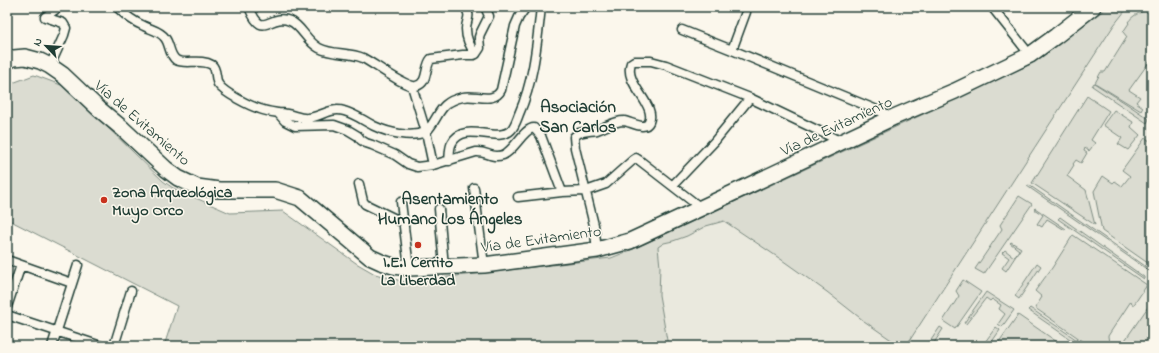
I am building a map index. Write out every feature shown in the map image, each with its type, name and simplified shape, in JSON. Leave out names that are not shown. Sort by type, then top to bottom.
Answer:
[{"type":"highway","name":"Vía de Evitamiento","points":[[7,60],[25,57],[40,61],[50,66],[63,75],[99,109],[124,129],[161,165],[178,178],[197,187],[219,190],[275,190],[300,198],[370,257],[393,266],[409,268],[444,267],[484,264],[597,250],[630,241],[1030,55],[1093,7]]},
{"type":"street","points":[[50,66],[66,28],[63,24],[45,17],[59,7]]},
{"type":"street","points":[[117,7],[137,23],[160,33],[166,39],[175,59],[181,62],[205,62],[212,65],[215,69],[215,77],[219,85],[227,92],[261,110],[286,113],[303,118],[308,118],[324,112],[343,110],[376,127],[391,132],[413,135],[426,132],[433,124],[441,108],[446,104],[464,97],[491,98],[499,94],[515,26],[526,7]]},
{"type":"street","points":[[250,7],[255,20],[258,23],[266,24],[280,20],[291,21],[297,25],[308,40],[319,48],[330,52],[362,58],[412,86],[418,86],[423,82],[428,63],[431,59],[476,54],[480,48],[480,34],[489,16],[485,7]]},
{"type":"street","points":[[465,7],[469,16],[466,27],[467,35],[470,45],[476,54]]},
{"type":"street","points":[[449,161],[451,144],[459,136],[468,132],[501,134],[509,132],[514,127],[524,102],[533,71],[541,7]]},
{"type":"street","points":[[732,50],[746,12],[746,7]]},
{"type":"street","points":[[992,7],[1030,55]]},
{"type":"street","points":[[682,30],[894,117]]},
{"type":"street","points":[[597,250],[594,225],[575,148],[574,137],[578,133],[598,130],[617,122],[632,122],[641,126],[649,123],[649,109],[632,80],[629,67],[634,61],[659,62],[750,98],[842,142]]},
{"type":"street","points":[[412,86],[426,132],[433,165]]},
{"type":"street","points":[[673,185],[714,142],[750,98]]},
{"type":"street","points":[[278,113],[285,121],[295,126],[334,125],[348,130],[353,132],[366,143],[395,155],[412,166],[422,167],[449,161],[480,151],[492,156],[506,154],[529,129],[534,128],[541,136],[562,192]]},
{"type":"street","points":[[518,197],[586,191],[606,184],[636,158],[702,208]]},
{"type":"street","points":[[359,184],[362,201],[365,204],[404,223]]},
{"type":"street","points":[[474,188],[484,264]]},
{"type":"street","points":[[401,202],[409,268]]},
{"type":"street","points":[[440,209],[444,267]]},
{"type":"street","points":[[7,260],[72,283]]},
{"type":"street","points":[[7,307],[21,265]]},
{"type":"street","points":[[52,346],[78,266]]},
{"type":"street","points":[[114,346],[132,291]]},
{"type":"street","points":[[7,315],[102,346]]},
{"type":"shaded area","points":[[1108,7],[1152,7],[1152,346],[301,346],[296,220],[334,248],[375,274],[405,282],[611,258],[813,166],[1033,63]]},
{"type":"shaded area","points":[[1108,7],[1130,7],[1114,25],[906,346],[900,346],[782,260],[724,221],[706,226],[687,236],[664,243],[658,247],[660,267],[659,295],[668,346],[164,346],[177,306],[7,219],[7,85],[34,75],[61,85],[99,119],[163,181],[173,188],[230,213],[283,211],[356,263],[375,274],[405,282],[611,258],[1033,63]]},
{"type":"shaded area","points":[[1146,10],[1152,11],[1152,58],[1129,90],[1140,97],[1136,102],[1143,107],[1141,111],[1095,83],[1101,72],[1105,72],[1127,37],[1123,32],[1129,23],[1128,22],[1134,16]]},
{"type":"shaded area","points":[[1094,83],[1149,119],[1147,123],[1092,86]]},
{"type":"shaded area","points":[[1087,96],[1109,111],[1091,140],[1095,143],[1089,151],[1085,148],[1084,151],[1087,153],[1081,163],[1076,160],[1067,176],[1086,190],[1095,225],[1032,183]]},
{"type":"shaded area","points":[[1114,110],[1133,122],[1131,127],[1140,135],[1128,150],[1118,144],[1122,138],[1103,125]]},
{"type":"shaded area","points":[[1145,138],[1152,142],[1152,266],[1102,231],[1094,191],[1103,176],[1113,183],[1115,181],[1122,186],[1130,176],[1122,170]]},
{"type":"shaded area","points":[[1029,185],[1148,268],[1148,270],[1027,186]]},
{"type":"shaded area","points":[[1019,196],[1032,204],[984,274],[975,269],[1002,229],[1000,225]]},
{"type":"shaded area","points":[[1035,208],[1066,229],[1065,230],[1047,219],[1042,227],[1037,224],[1043,215],[1034,209]]},
{"type":"shaded area","points":[[1060,217],[1144,277],[1144,279],[1058,219]]},
{"type":"shaded area","points":[[1073,235],[1147,285],[1133,306],[1131,301],[1108,336],[1109,343],[1107,346],[1090,346],[1035,308],[1042,297],[1035,291]]},
{"type":"shaded area","points":[[1011,242],[1021,248],[1006,271],[1002,268],[1009,258],[1002,253],[1005,250],[1014,257],[1019,250],[1010,243]]},
{"type":"shaded area","points":[[1037,263],[1041,266],[1019,299],[1015,296]]},
{"type":"shaded area","points":[[963,280],[981,292],[955,329],[943,321],[959,296],[956,291]]},
{"type":"shaded area","points":[[986,292],[1014,310],[1002,327],[998,324],[1005,314],[999,309],[1001,305],[992,299],[990,301],[986,298],[966,324],[964,323]]},
{"type":"shaded area","points":[[1150,304],[1151,346],[1121,346]]},
{"type":"shaded area","points":[[1030,308],[1086,346],[1080,346],[1028,310]]},
{"type":"shaded area","points":[[1018,315],[1063,346],[996,346]]},
{"type":"shaded area","points":[[940,327],[943,329],[932,346],[927,346]]},
{"type":"shaded area","points":[[996,327],[1000,330],[989,346],[982,346]]},
{"type":"place","name":"Zona Arqueológica Muyo Orco","points":[[104,200]]},
{"type":"place","name":"I.E.I Cerrito La Liberdad","points":[[418,245]]},
{"type":"district","name":"Asociación San Carlos","points":[[578,116]]},
{"type":"district","name":"Asentamiento Humano Los Ángeles","points":[[450,208]]}]
